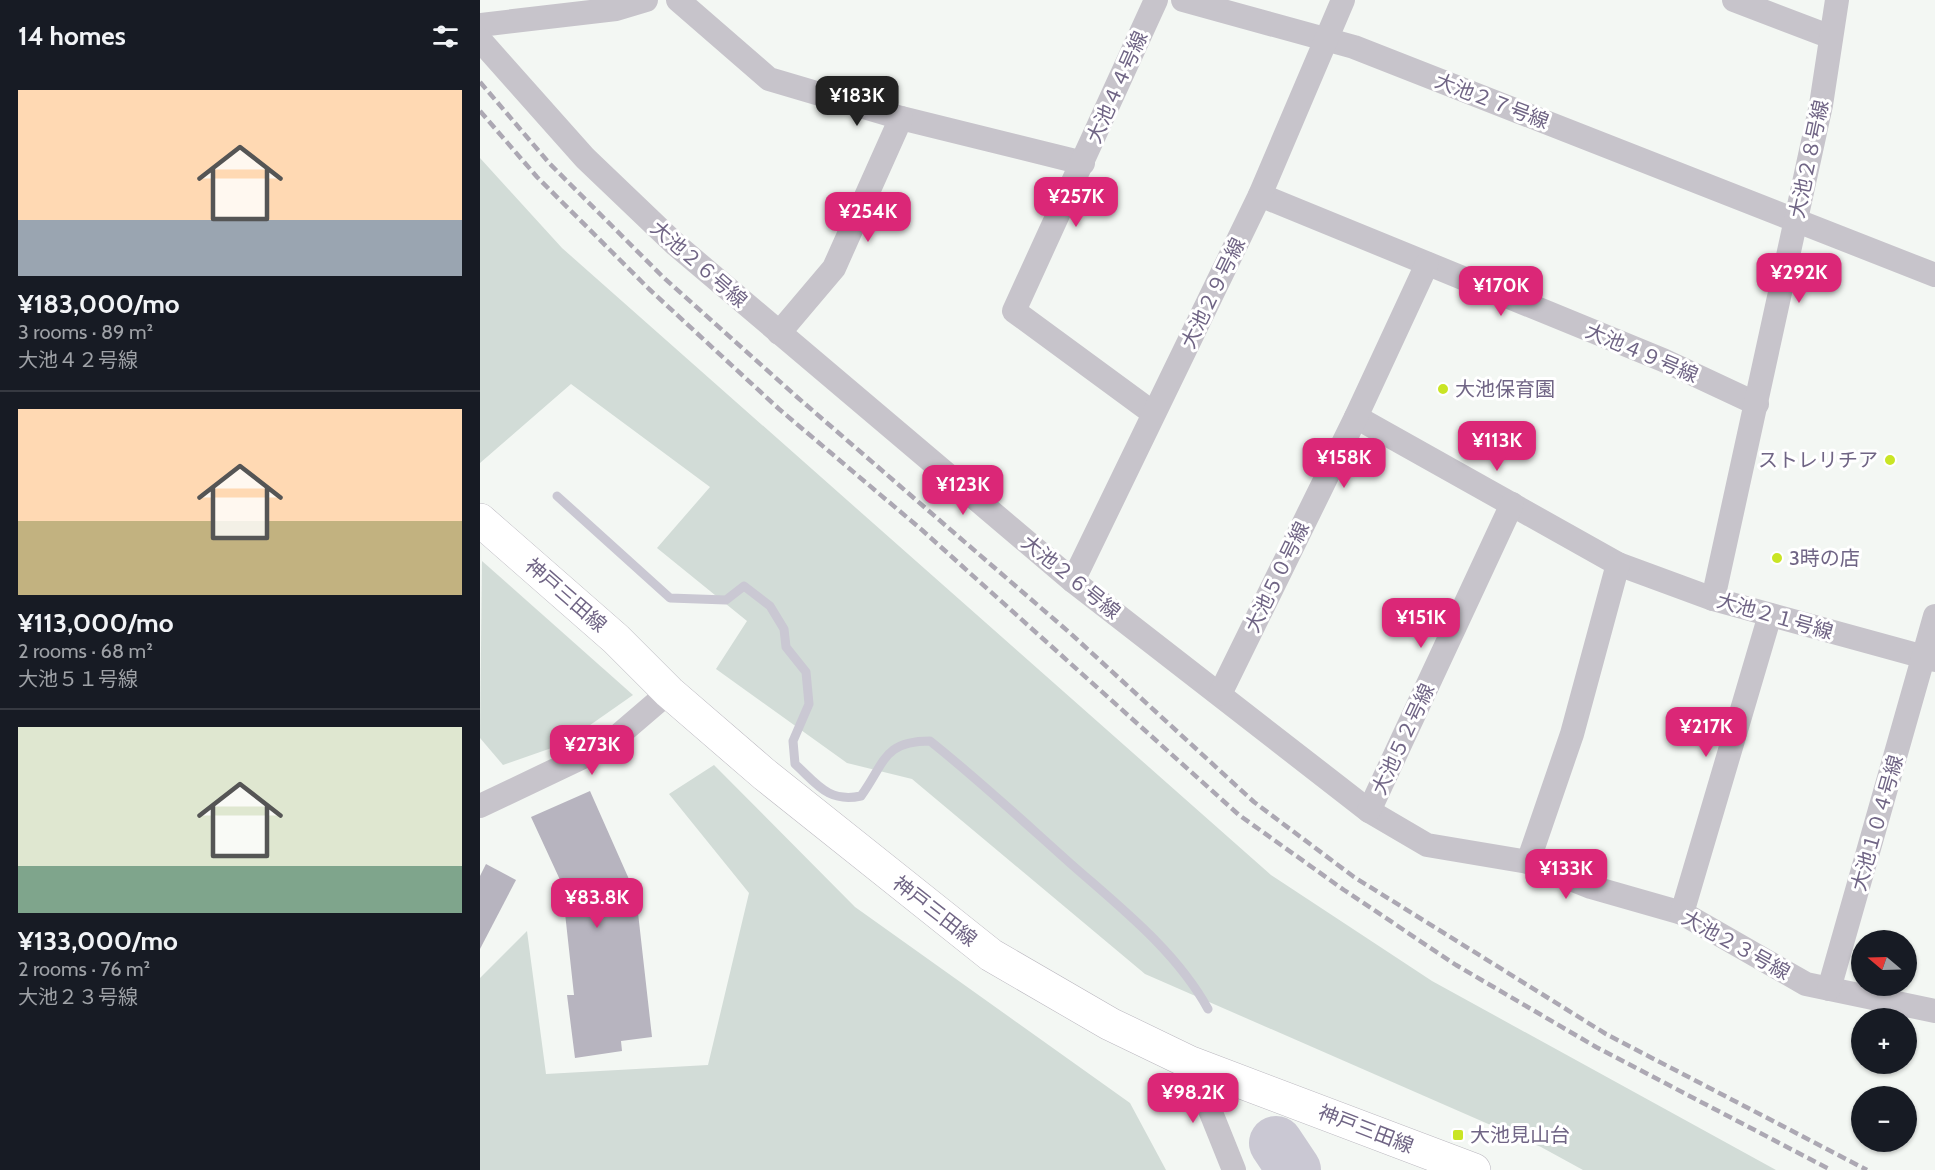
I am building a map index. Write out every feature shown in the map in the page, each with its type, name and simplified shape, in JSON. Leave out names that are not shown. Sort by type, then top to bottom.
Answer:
[{"type":"main road","name":"神戸三田線","points":[[480,520],[616,639],[669,692],[764,774],[992,955],[1110,1024],[1191,1063],[1474,1170]]},
{"type":"street","points":[[480,25],[616,9],[646,0]]},
{"type":"street","points":[[678,0],[768,79],[901,118],[1083,163]]},
{"type":"street","name":"大池４４号線","points":[[1153,413],[1014,311],[1156,0]]},
{"type":"street","name":"大池２７号線","points":[[1183,0],[1327,38],[1935,275]]},
{"type":"street","name":"大池２９号線","points":[[1073,581],[1260,195],[1343,0]]},
{"type":"street","points":[[1734,0],[1830,37]]},
{"type":"street","name":"大池２８号線","points":[[1713,599],[1821,105],[1837,0]]},
{"type":"street","name":"大池２６号線","points":[[480,40],[585,158],[675,244],[1073,581],[1370,811],[1427,845],[1528,862]]},
{"type":"street","points":[[779,333],[834,268],[901,118]]},
{"type":"street","name":"大池４９号線","points":[[1260,195],[1663,360],[1757,404]]},
{"type":"street","name":"大池５０号線","points":[[1220,694],[1356,417],[1427,264]]},
{"type":"street","name":"大池２１号線","points":[[1356,417],[1618,564],[1713,599],[1930,658]]},
{"type":"street","name":"大池５２号線","points":[[1370,811],[1512,504]]},
{"type":"street","points":[[1528,862],[1572,734],[1618,564]]},
{"type":"street","points":[[1682,913],[1770,615]]},
{"type":"street","name":"大池１０４号線","points":[[1829,989],[1930,658],[1935,616]]},
{"type":"street","points":[[480,806],[606,746],[669,692]]},
{"type":"street","name":"大池２３号線","points":[[1528,862],[1591,887],[1682,913],[1806,984],[1935,1011]]},
{"type":"street","points":[[1191,1063],[1234,1170]]},
{"type":"shaded area","points":[[480,158],[562,248],[1271,875],[1432,981],[1776,1170],[1583,1170],[1541,1147],[1145,974],[912,779],[847,763],[716,669],[747,621],[657,548],[710,487],[571,384],[480,463]]},
{"type":"shaded area","points":[[482,561],[633,695],[563,744],[503,765],[480,738]]},
{"type":"shaded area","points":[[714,765],[855,907],[1130,1103],[1166,1170],[480,1170],[480,978],[527,931],[546,1074],[708,1065],[749,893],[669,794]]},
{"type":"building","points":[[590,791],[636,895],[652,1037],[621,1041],[622,1051],[575,1058],[567,995],[574,995],[564,904],[557,907],[553,889],[561,882],[531,817]]},
{"type":"building","points":[[486,864],[516,880],[480,949],[480,876]]},
{"type":"waterway","points":[[557,496],[670,598],[726,600],[744,586],[770,606],[784,629],[786,647],[806,672],[809,704],[793,741],[795,764],[817,785],[840,797],[861,796],[881,764],[894,750],[903,745],[930,741],[984,786],[1146,931],[1180,968],[1208,1009]]},
{"type":"waterway","points":[[1276,1143],[1294,1170]]},
{"type":"railway","points":[[480,82],[550,164],[663,277],[797,397],[1070,633],[1254,802],[1354,877],[1606,1034],[1867,1170]]},
{"type":"railway","points":[[480,111],[537,177],[649,289],[779,409],[922,530],[1239,815],[1344,890],[1456,965],[1596,1047],[1831,1170]]},
{"type":"place","name":"大池保育園","points":[[1443,389]]},
{"type":"place","name":"ストレリチア","points":[[1890,460]]},
{"type":"place","name":"3時の店","points":[[1777,558]]},
{"type":"place","name":"大池見山台","points":[[1458,1135]]}]
